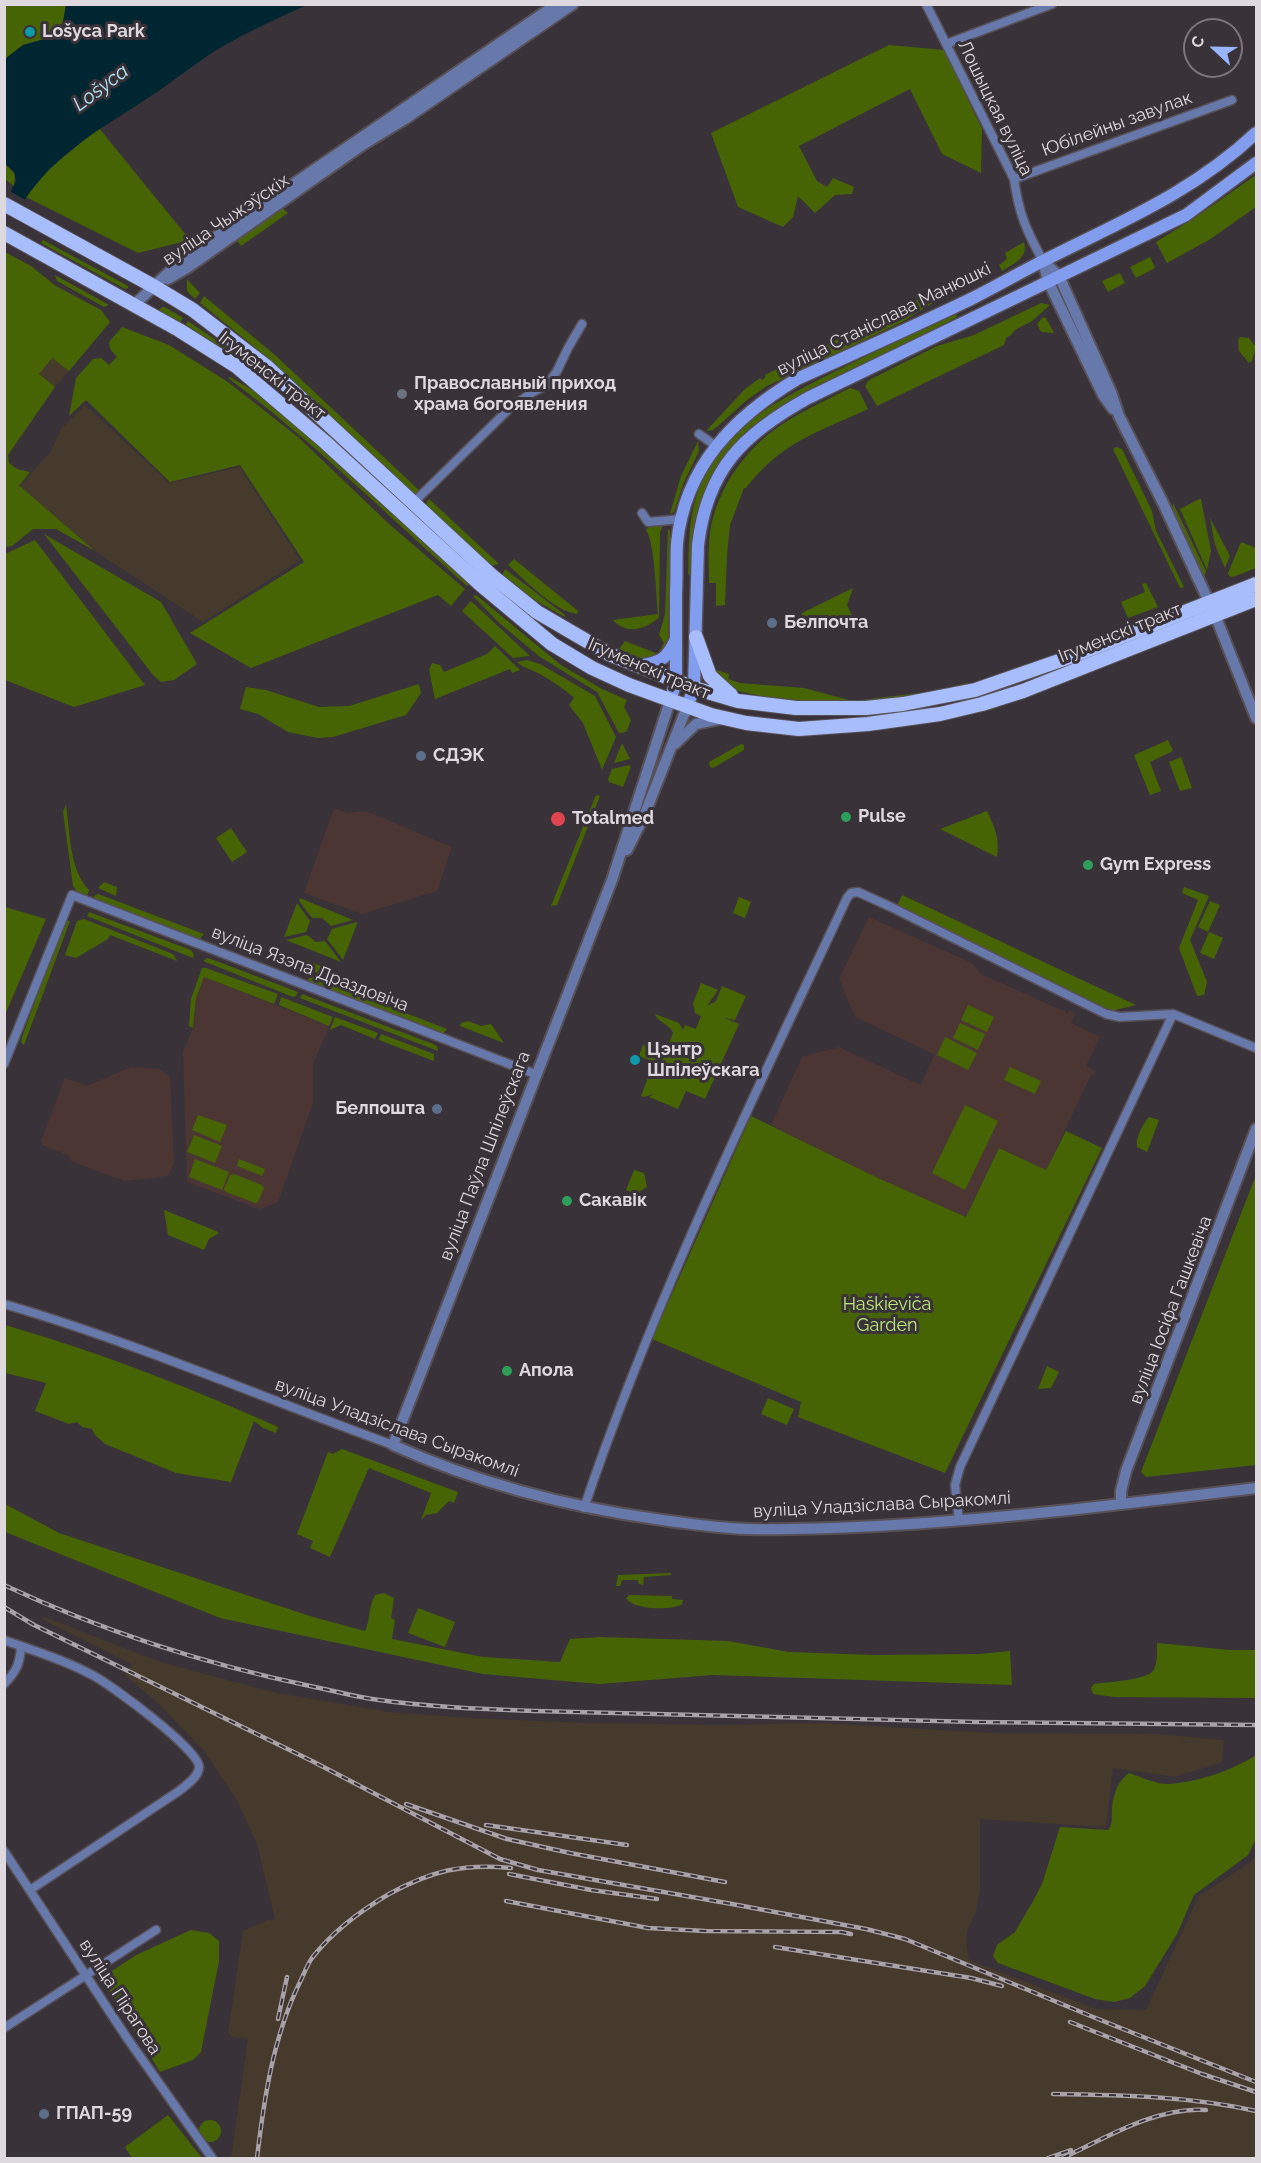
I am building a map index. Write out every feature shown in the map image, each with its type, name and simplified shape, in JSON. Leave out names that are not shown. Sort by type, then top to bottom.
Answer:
[{"type":"main road","name":"вуліца Станіслава Манюшкі","points":[[675,681],[677,543],[682,519],[699,472],[716,446],[746,414],[797,379],[923,322],[1138,215],[1212,170],[1257,133]]},
{"type":"main road","name":"вуліца Станіслава Манюшкі","points":[[694,688],[698,545],[701,524],[713,487],[737,450],[754,432],[775,416],[808,398],[1186,215],[1257,163]]},
{"type":"main road","name":"Ігуменскі тракт","points":[[4,204],[155,287],[192,310],[266,366],[516,596],[591,645],[694,688],[738,700],[796,708],[866,708],[903,704],[956,694],[1018,677],[1212,609],[1257,599]]},
{"type":"main road","name":"Ігуменскі тракт","points":[[4,233],[179,330],[236,366],[326,442],[480,584],[552,644],[592,668],[687,707],[776,728],[799,729],[868,724],[940,714],[1023,691],[1212,609],[1257,584]]},
{"type":"main road","points":[[696,637],[710,676],[738,700]]},
{"type":"main road","points":[[638,666],[664,659],[676,639]]},
{"type":"main road","name":"вуліца Паўла Шпілеўскага","points":[[670,701],[675,681]]},
{"type":"main road","name":"вуліца Паўла Шпілеўскага","points":[[687,707],[694,688]]},
{"type":"street","name":"вуліца Чыжэўскіх","points":[[155,287],[192,253],[557,4]]},
{"type":"street","name":"вуліца Чыжэўскіх","points":[[155,287],[188,268],[364,144],[423,107],[573,4]]},
{"type":"street","name":"Лошыцкая вуліца","points":[[926,4],[1014,179],[1018,210],[1043,261]]},
{"type":"street","points":[[946,44],[1052,4]]},
{"type":"street","name":"Юбілейны завулак","points":[[1014,179],[1232,100]]},
{"type":"street","points":[[1043,261],[1054,279],[1103,395],[1119,416],[1212,609],[1257,718]]},
{"type":"street","points":[[133,306],[155,287]]},
{"type":"street","points":[[402,513],[510,408],[547,385],[582,324]]},
{"type":"street","points":[[699,434],[716,446]]},
{"type":"street","points":[[642,513],[648,522],[682,519]]},
{"type":"street","name":"вуліца Паўла Шпілеўскага","points":[[393,1445],[612,879],[670,701]]},
{"type":"street","name":"вуліца Паўла Шпілеўскага","points":[[612,879],[644,816],[687,707]]},
{"type":"street","points":[[669,750],[686,731],[696,724],[727,718]]},
{"type":"street","points":[[584,1508],[606,1441],[699,1214],[851,893],[858,892],[891,907],[1106,1014],[1120,1017],[1173,1014],[1257,1048]]},
{"type":"street","name":"вуліца Язэпа Драздовіча","points":[[4,1064],[72,895],[535,1074]]},
{"type":"street","points":[[959,1521],[955,1485],[960,1467],[1173,1014]]},
{"type":"street","name":"вуліца Іосіфа Гашкевіча","points":[[1121,1504],[1121,1491],[1126,1472],[1257,1129]]},
{"type":"street","name":"вуліца Уладзіслава Сыракомлі","points":[[4,1304],[60,1320],[169,1359],[474,1478],[546,1500],[584,1508],[707,1526],[747,1529],[841,1527],[959,1521],[1257,1488]]},
{"type":"street","points":[[4,1640],[48,1655],[94,1676],[147,1713],[194,1756],[200,1768],[197,1774],[179,1791],[30,1890]]},
{"type":"street","points":[[4,1684],[21,1662],[21,1646]]},
{"type":"street","name":"вуліца Пірагова","points":[[4,1851],[134,2048],[212,2158]]},
{"type":"street","points":[[4,2028],[156,1930]]},
{"type":"shaded area","points":[[52,358],[69,371],[55,387],[39,374]]},
{"type":"shaded area","points":[[85,405],[169,483],[239,467],[300,560],[203,622],[95,551],[20,486],[51,451],[61,429]]},
{"type":"shaded area","points":[[334,808],[347,813],[366,811],[452,847],[437,891],[362,914],[304,893]]},
{"type":"shaded area","points":[[869,917],[972,963],[981,974],[1068,1013],[1069,1010],[1075,1013],[1071,1023],[1100,1037],[1086,1066],[1096,1071],[1094,1075],[1091,1075],[1046,1170],[999,1148],[966,1217],[876,1177],[771,1125],[802,1057],[839,1047],[920,1085],[926,1073],[934,1056],[932,1053],[855,1017],[839,979]]},
{"type":"shaded area","points":[[204,977],[329,1026],[313,1064],[313,1103],[278,1202],[260,1209],[187,1182],[183,1052],[194,1026],[196,997]]},
{"type":"shaded area","points":[[131,1067],[159,1069],[170,1077],[174,1164],[167,1176],[124,1181],[71,1161],[69,1156],[42,1145],[41,1141],[65,1078],[87,1086]]},
{"type":"shaded area","points":[[45,1617],[157,1661],[276,1693],[389,1712],[588,1723],[727,1725],[820,1723],[994,1733],[1157,1734],[1224,1740],[1222,1762],[1175,1777],[1113,1768],[1106,1827],[980,1819],[980,1890],[976,1911],[967,1932],[966,1944],[969,1960],[1096,2009],[1146,2010],[1199,1896],[1252,1861],[1256,1853],[1256,2158],[231,2158],[248,2039],[232,2037],[228,2033],[243,1931],[267,1920],[275,1919],[257,1844],[238,1802],[204,1751],[161,1706],[125,1675],[132,1664],[42,1619]]},
{"type":"green space","name":"Lošyca Park","points":[[5,5],[66,5],[63,22],[55,34],[23,45],[5,59]]},
{"type":"green space","points":[[889,45],[944,50],[982,129],[981,173],[942,154],[910,89],[799,146],[817,181],[827,187],[833,178],[854,187],[852,194],[835,195],[815,213],[798,196],[793,217],[783,227],[738,207],[711,133]]},
{"type":"green space","points":[[99,128],[190,240],[138,253],[26,197],[48,170]]},
{"type":"green space","points":[[4,163],[15,174],[14,186],[5,179]]},
{"type":"green space","points":[[1256,175],[1256,207],[1209,240],[1167,263],[1156,242]]},
{"type":"green space","points":[[281,207],[288,213],[241,246],[237,241],[253,225]]},
{"type":"green space","points":[[43,240],[128,288],[125,289],[41,243]]},
{"type":"green space","points":[[1024,242],[1025,248],[1022,256],[1002,271],[999,265],[1007,259],[1005,253]]},
{"type":"green space","points":[[5,252],[31,266],[56,286],[101,310],[110,322],[69,371],[52,358],[39,374],[55,387],[8,455],[9,463],[17,469],[30,472],[18,487],[20,486],[95,551],[56,529],[33,529],[12,546],[5,547]]},
{"type":"green space","points":[[1150,257],[1155,268],[1136,278],[1130,267]]},
{"type":"green space","points":[[1120,273],[1125,283],[1108,292],[1102,281]]},
{"type":"green space","points":[[55,275],[109,305],[104,307],[57,281]]},
{"type":"green space","points":[[187,279],[200,293],[195,299],[187,291]]},
{"type":"green space","points":[[932,294],[936,301],[904,321],[767,386],[713,430],[706,431],[745,389],[760,378],[762,380],[765,375]]},
{"type":"green space","points":[[204,296],[275,355],[423,494],[416,496],[413,494],[251,344],[200,303]]},
{"type":"green space","points":[[1041,303],[1050,305],[1032,321],[1015,330],[1006,338],[1004,345],[877,406],[865,386],[869,380],[937,346],[974,335]]},
{"type":"green space","points":[[162,307],[183,318],[180,323],[159,310]]},
{"type":"green space","points":[[956,313],[957,317],[776,409],[739,439],[723,458],[710,480],[699,507],[693,532],[690,575],[688,574],[690,528],[695,501],[719,453],[735,435],[752,419],[793,393]]},
{"type":"green space","points":[[1043,317],[1046,318],[1054,333],[1041,332],[1037,324]]},
{"type":"green space","points":[[188,321],[238,355],[236,357],[185,325]]},
{"type":"green space","points":[[122,327],[169,345],[228,382],[298,437],[389,524],[465,589],[451,606],[438,595],[251,668],[190,633],[304,562],[240,465],[170,482],[86,400],[69,416],[76,378],[93,359],[101,358],[109,365],[117,357],[110,349],[109,342]]},
{"type":"green space","points":[[1240,337],[1249,338],[1256,347],[1252,361],[1249,363],[1239,351]]},
{"type":"green space","points":[[228,378],[254,391],[308,436],[469,584],[467,586],[320,453]]},
{"type":"green space","points":[[850,388],[859,391],[868,409],[816,432],[786,449],[744,488],[730,525],[725,605],[716,606],[716,583],[709,583],[709,542],[716,510],[730,479],[750,452],[774,430]]},
{"type":"green space","points":[[698,441],[699,451],[684,482],[674,512],[670,514],[681,476]]},
{"type":"green space","points":[[1116,447],[1122,449],[1152,511],[1156,531],[1184,587],[1180,588],[1113,449]]},
{"type":"green space","points":[[429,499],[499,564],[491,566],[487,563],[427,507]]},
{"type":"green space","points":[[1201,499],[1211,551],[1207,570],[1180,509]]},
{"type":"green space","points":[[1173,503],[1206,571],[1204,577],[1172,513]]},
{"type":"green space","points":[[1210,518],[1230,556],[1225,568],[1215,545]]},
{"type":"green space","points":[[663,524],[660,533],[659,617],[642,628],[624,628],[613,620],[658,614],[653,557],[646,530],[649,526]]},
{"type":"green space","points":[[668,528],[670,531],[668,647],[663,654],[642,660],[619,649],[625,641],[658,654],[664,643],[659,635],[665,614]]},
{"type":"green space","points":[[44,534],[161,602],[197,664],[174,680],[161,682],[153,675]]},
{"type":"green space","points":[[35,540],[145,685],[74,707],[5,680],[5,554]]},
{"type":"green space","points":[[1241,542],[1256,548],[1256,568],[1233,577],[1229,576],[1228,573]]},
{"type":"green space","points":[[514,559],[578,611],[577,614],[559,607],[531,586],[508,565]]},
{"type":"green space","points":[[505,569],[565,617],[518,591],[502,576]]},
{"type":"green space","points":[[1146,583],[1158,607],[1128,618],[1121,602],[1145,592],[1142,584]]},
{"type":"green space","points":[[853,588],[847,605],[856,624],[846,627],[802,627],[800,624],[802,613]]},
{"type":"green space","points":[[476,595],[561,665],[602,689],[627,700],[624,707],[631,720],[626,732],[619,733],[597,692],[540,657],[498,622],[473,596]]},
{"type":"green space","points":[[471,601],[530,656],[513,658],[462,611]]},
{"type":"green space","points":[[495,646],[520,670],[512,673],[510,669],[435,699],[429,670],[432,663],[440,665],[444,672],[487,654]]},
{"type":"green space","points":[[527,660],[540,664],[595,696],[616,737],[602,770],[583,723],[569,705],[574,698],[552,681],[517,662]]},
{"type":"green space","points":[[710,668],[729,674],[728,679],[740,683],[804,688],[853,701],[935,691],[967,683],[964,689],[852,704],[760,696],[726,688]]},
{"type":"green space","points":[[419,684],[421,693],[406,715],[333,737],[318,738],[288,732],[258,714],[240,709],[246,687],[266,690],[319,707],[349,706]]},
{"type":"green space","points":[[1168,740],[1173,751],[1150,762],[1161,791],[1150,795],[1134,755]]},
{"type":"green space","points":[[622,743],[630,759],[614,763]]},
{"type":"green space","points":[[741,744],[744,745],[744,750],[713,768],[710,767],[709,762]]},
{"type":"green space","points":[[1181,757],[1192,788],[1180,791],[1169,762]]},
{"type":"green space","points":[[629,765],[631,767],[623,787],[609,782],[612,769]]},
{"type":"green space","points":[[596,795],[600,796],[557,905],[551,906]]},
{"type":"green space","points":[[66,805],[74,861],[82,881],[89,890],[87,896],[78,893],[73,886],[63,811]]},
{"type":"green space","points":[[987,811],[996,834],[997,857],[940,829]]},
{"type":"green space","points":[[231,828],[247,852],[232,862],[216,838]]},
{"type":"green space","points":[[104,882],[117,887],[116,896],[98,888]]},
{"type":"green space","points":[[1184,887],[1209,896],[1190,940],[1207,982],[1204,995],[1197,996],[1179,948],[1198,900],[1182,893]]},
{"type":"green space","points":[[98,894],[204,934],[199,940],[192,938],[94,899],[94,896]]},
{"type":"green space","points":[[902,895],[1136,1005],[1111,1011],[897,906]]},
{"type":"green space","points":[[739,897],[751,902],[745,918],[733,913]]},
{"type":"green space","points":[[300,898],[353,920],[331,926],[322,918],[312,918],[299,901]]},
{"type":"green space","points":[[1210,901],[1220,905],[1208,932],[1198,927]]},
{"type":"green space","points":[[297,903],[310,921],[306,932],[284,937]]},
{"type":"green space","points":[[4,907],[46,919],[5,1015]]},
{"type":"green space","points":[[89,912],[191,950],[193,958],[87,916]]},
{"type":"green space","points":[[84,919],[173,954],[177,961],[110,935],[108,939],[76,958],[65,955],[77,921]]},
{"type":"green space","points":[[65,920],[70,921],[24,1045],[21,1042],[22,1037]]},
{"type":"green space","points":[[357,922],[343,960],[327,939],[332,929]]},
{"type":"green space","points":[[1209,932],[1223,938],[1214,959],[1200,953]]},
{"type":"green space","points":[[307,935],[316,942],[325,941],[341,962],[286,940]]},
{"type":"green space","points":[[207,958],[298,992],[293,997],[203,961]]},
{"type":"green space","points":[[306,960],[335,972],[314,972]]},
{"type":"green space","points":[[202,968],[278,994],[274,1004],[204,977],[196,998],[193,1028],[189,1026],[191,999]]},
{"type":"green space","points":[[310,977],[447,1029],[443,1034],[306,982]]},
{"type":"green space","points":[[701,983],[718,990],[707,1006],[716,1001],[722,986],[746,996],[735,1020],[725,1018],[739,1024],[705,1099],[686,1091],[678,1109],[649,1097],[654,1094],[641,1096],[654,1062],[639,1056],[643,1045],[667,1048],[673,1033],[655,1014],[679,1023],[683,1030],[685,1025],[696,1029],[701,1016],[695,1013],[693,1003]]},
{"type":"green space","points":[[302,994],[433,1044],[437,1046],[438,1051],[300,998]]},
{"type":"green space","points":[[281,997],[333,1017],[329,1026],[279,1005]]},
{"type":"green space","points":[[968,1005],[994,1017],[987,1032],[961,1020]]},
{"type":"green space","points":[[335,1017],[378,1033],[375,1039],[341,1025],[330,1030]]},
{"type":"green space","points":[[468,1021],[481,1026],[491,1024],[504,1043],[460,1026],[461,1023]]},
{"type":"green space","points":[[960,1023],[985,1034],[978,1050],[953,1038]]},
{"type":"green space","points":[[381,1034],[434,1054],[434,1061],[379,1040]]},
{"type":"green space","points":[[945,1037],[977,1053],[968,1070],[937,1055]]},
{"type":"green space","points":[[1010,1067],[1041,1081],[1035,1094],[1004,1080]]},
{"type":"green space","points":[[965,1105],[998,1121],[965,1190],[932,1173]]},
{"type":"green space","points":[[198,1115],[227,1125],[220,1142],[192,1130]]},
{"type":"green space","name":"Haškieviča Garden","points":[[751,1116],[876,1177],[966,1217],[999,1148],[1046,1170],[1066,1131],[1102,1148],[945,1473],[798,1417],[801,1402],[652,1339]]},
{"type":"green space","points":[[1149,1117],[1159,1120],[1147,1152],[1137,1147],[1137,1140]]},
{"type":"green space","points":[[194,1135],[222,1146],[215,1163],[187,1152]]},
{"type":"green space","points":[[195,1159],[229,1172],[222,1190],[189,1177]]},
{"type":"green space","points":[[239,1159],[265,1169],[262,1176],[237,1166]]},
{"type":"green space","points":[[634,1170],[644,1173],[647,1187],[635,1194],[626,1190]]},
{"type":"green space","points":[[234,1174],[262,1185],[264,1188],[258,1202],[255,1203],[226,1192],[224,1189],[230,1175]]},
{"type":"green space","points":[[1256,1175],[1256,1465],[1146,1477],[1141,1472]]},
{"type":"green space","points":[[164,1210],[219,1233],[209,1239],[204,1250],[168,1235]]},
{"type":"green space","points":[[5,1325],[75,1347],[177,1384],[278,1427],[276,1433],[263,1428],[254,1421],[231,1482],[176,1473],[105,1444],[92,1429],[82,1427],[77,1422],[69,1424],[35,1411],[46,1383],[5,1373]]},
{"type":"green space","points":[[1047,1366],[1059,1372],[1051,1388],[1038,1389]]},
{"type":"green space","points":[[768,1398],[794,1409],[787,1425],[761,1414]]},
{"type":"green space","points":[[342,1449],[458,1492],[454,1503],[449,1501],[437,1513],[426,1515],[421,1520],[431,1493],[369,1468],[330,1557],[310,1548],[313,1541],[297,1534],[328,1452],[333,1454]]},
{"type":"green space","points":[[5,1504],[59,1533],[313,1617],[365,1631],[375,1595],[384,1593],[394,1598],[391,1618],[395,1620],[392,1639],[483,1657],[560,1662],[570,1639],[600,1637],[728,1641],[789,1652],[874,1655],[979,1654],[1010,1651],[1012,1685],[713,1675],[599,1684],[483,1674],[220,1618],[5,1532]]},
{"type":"green space","points":[[671,1573],[671,1575],[644,1577],[643,1585],[639,1584],[638,1580],[622,1580],[620,1586],[616,1586],[618,1575]]},
{"type":"green space","points":[[629,1595],[672,1596],[672,1599],[683,1600],[682,1604],[670,1608],[653,1608],[630,1602],[626,1598]]},
{"type":"green space","points":[[418,1608],[455,1622],[445,1647],[408,1633]]},
{"type":"green space","points":[[1157,1643],[1230,1650],[1256,1650],[1256,1698],[1114,1697],[1093,1694],[1091,1688],[1094,1684],[1135,1679],[1153,1671],[1156,1665]]},
{"type":"green space","points":[[1256,1755],[1256,1839],[1248,1855],[1194,1895],[1177,1934],[1145,1986],[1130,1998],[1114,2002],[1095,1999],[998,1963],[993,1956],[997,1945],[1015,1932],[1032,1903],[1042,1884],[1060,1827],[1108,1830],[1112,1822],[1115,1792],[1129,1773],[1160,1783],[1181,1783],[1226,1770]]},
{"type":"green space","points":[[191,1930],[209,1933],[219,1941],[219,1961],[201,2052],[193,2060],[160,2072],[101,1978],[136,1955]]},
{"type":"green space","points":[[168,2115],[202,2158],[132,2158],[125,2147]]},
{"type":"green space","points":[[210,2120],[220,2127],[221,2131],[214,2141],[210,2142],[200,2135],[199,2131],[206,2121]]},
{"type":"water","name":"Lošyca","points":[[66,5],[307,5],[255,29],[214,52],[77,145],[48,170],[24,201],[5,202],[16,181],[14,172],[5,163],[5,59],[23,45],[55,34],[63,22]]},
{"type":"pier","points":[[8,190],[27,201],[4,229],[4,196]]},
{"type":"railway","points":[[4,1585],[78,1617],[193,1657],[271,1677],[392,1702],[535,1711],[977,1722],[1256,1725]]},
{"type":"railway","points":[[4,1607],[34,1625],[312,1761],[500,1859],[538,1870],[866,1929],[905,1939],[1256,2082]]},
{"type":"railway","points":[[406,1804],[507,1839],[725,1882]]},
{"type":"railway","points":[[486,1825],[627,1845]]},
{"type":"railway","points":[[257,2158],[276,2046],[307,1967],[320,1948],[338,1930],[368,1907],[404,1886],[433,1874],[462,1868],[511,1868]]},
{"type":"railway","points":[[509,1874],[591,1890],[657,1899]]},
{"type":"railway","points":[[506,1901],[648,1928],[851,1934]]},
{"type":"railway","points":[[775,1947],[971,1978],[1002,1986]]},
{"type":"railway","points":[[278,2019],[287,1977]]},
{"type":"railway","points":[[1070,2022],[1202,2074],[1256,2092]]},
{"type":"railway","points":[[1053,2094],[1180,2099],[1256,2111]]},
{"type":"railway","points":[[1063,2158],[1151,2118],[1188,2110],[1206,2110]]},
{"type":"railway","points":[[1048,2158],[1071,2150]]},
{"type":"place","name":"Lošyca Park","points":[[30,32]]},
{"type":"place","name":"Православный приход храма богоявления","points":[[402,394]]},
{"type":"place","name":"Белпочта","points":[[772,623]]},
{"type":"place","name":"СДЭК","points":[[421,756]]},
{"type":"place","name":"Pulse","points":[[846,817]]},
{"type":"place","name":"Totalmed","points":[[558,819]]},
{"type":"place","name":"Gym Express","points":[[1088,865]]},
{"type":"place","name":"Цэнтр Шпілеўскага","points":[[635,1060]]},
{"type":"place","name":"Белпошта","points":[[437,1109]]},
{"type":"place","name":"Сакавік","points":[[567,1201]]},
{"type":"place","name":"Апола","points":[[507,1371]]},
{"type":"place","name":"ГПАП-59","points":[[44,2114]]}]
